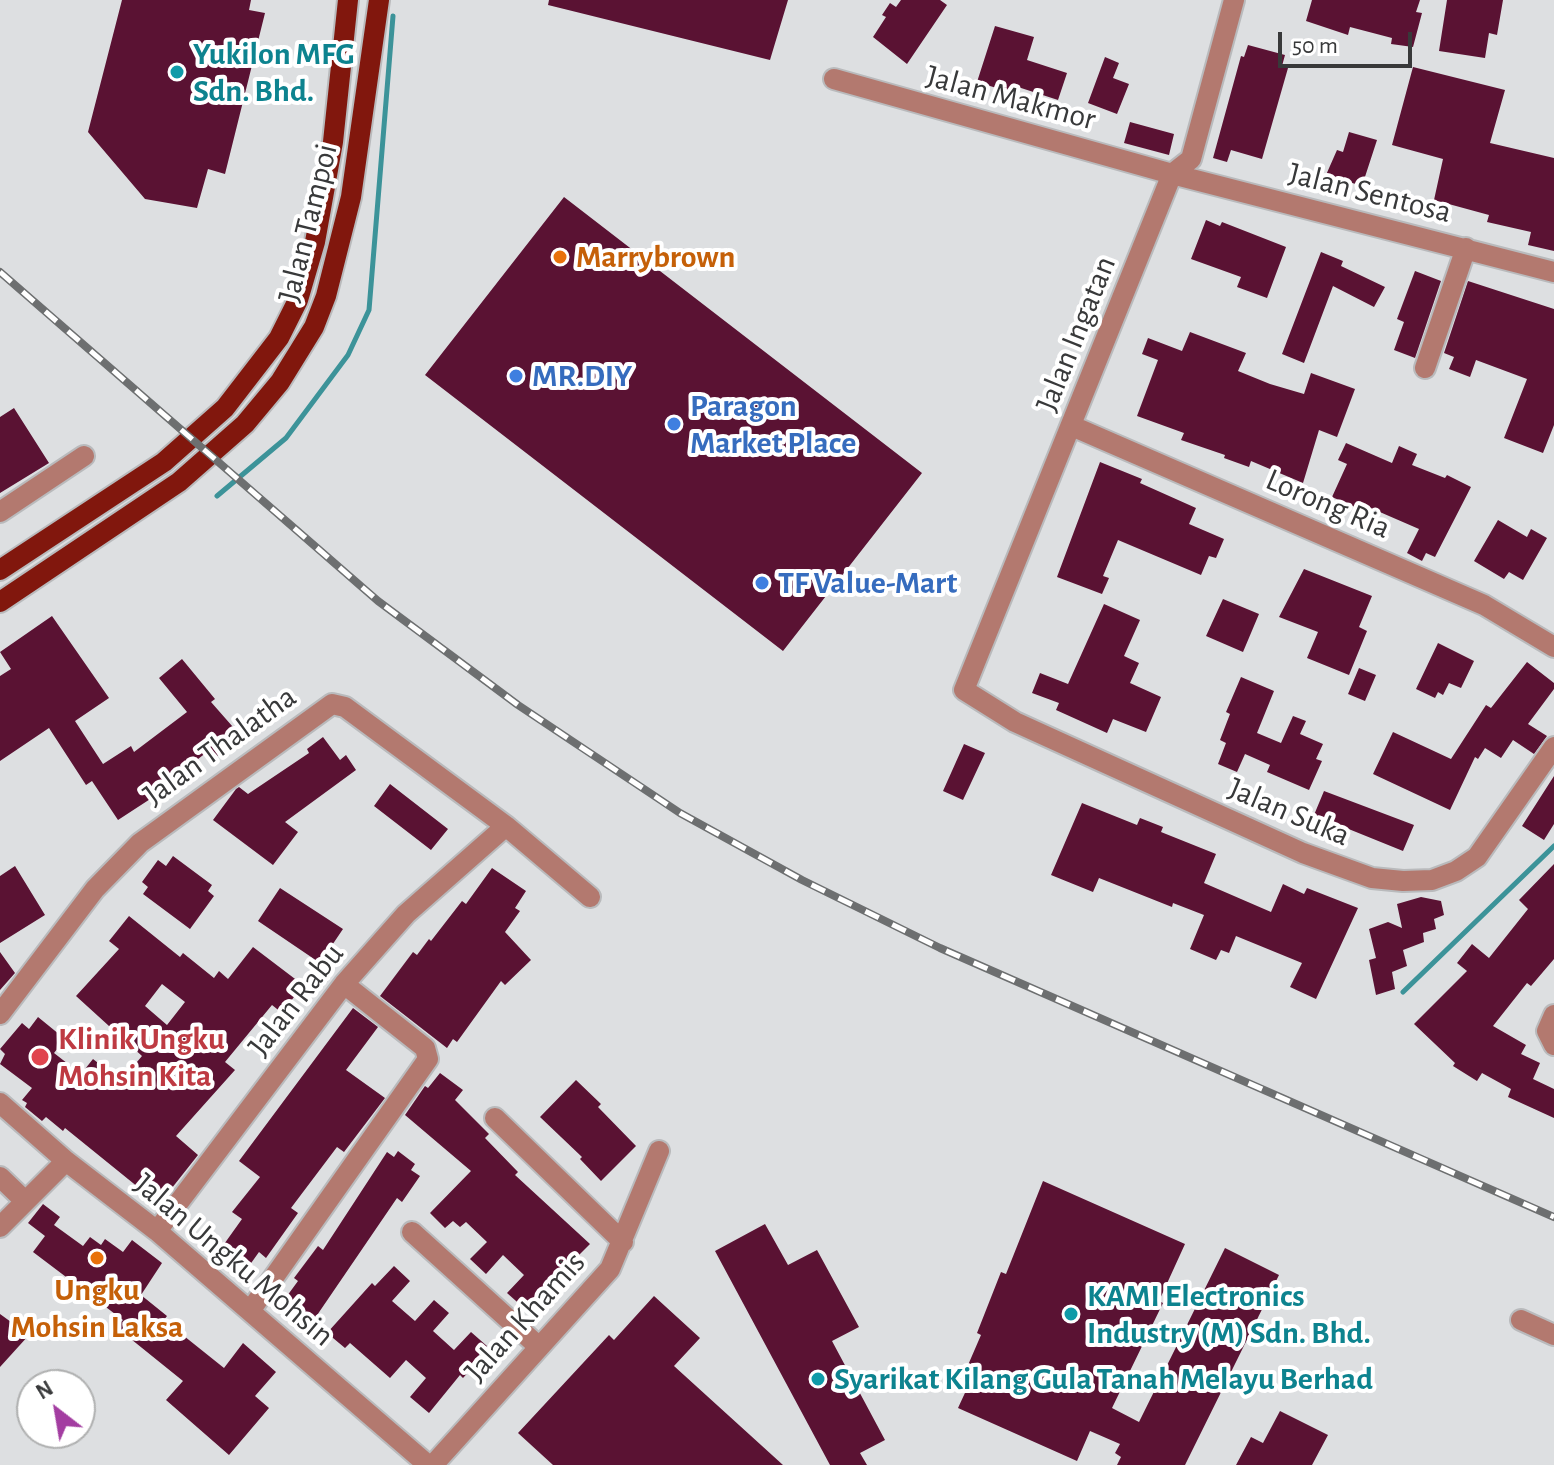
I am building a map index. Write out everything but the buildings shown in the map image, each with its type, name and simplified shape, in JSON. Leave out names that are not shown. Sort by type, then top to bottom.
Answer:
[{"type":"main road","name":"Jalan Tampoi","points":[[0,570],[164,462],[225,408],[279,338],[298,300],[315,242],[333,142],[348,0]]},
{"type":"main road","name":"Jalan Tampoi","points":[[0,602],[179,482],[245,424],[280,382],[314,327],[326,296],[351,197],[379,0]]},
{"type":"street","name":"Jalan Ingatan","points":[[964,690],[1172,174],[1191,159],[1234,0]]},
{"type":"street","name":"Jalan Makmor","points":[[834,79],[1172,174]]},
{"type":"street","name":"Jalan Sentosa","points":[[1172,174],[1554,272]]},
{"type":"street","points":[[1425,368],[1466,248]]},
{"type":"street","name":"Lorong Ria","points":[[1072,426],[1484,605],[1554,647]]},
{"type":"street","points":[[0,512],[84,456]]},
{"type":"street","name":"Jalan Suka","points":[[964,690],[1015,722],[1303,853],[1372,878],[1403,881],[1432,880],[1456,871],[1477,857],[1554,747]]},
{"type":"street","name":"Jalan Thalatha","points":[[0,1014],[95,889],[129,852],[327,705],[345,707],[506,826],[590,897]]},
{"type":"street","name":"Jalan Rabu","points":[[157,1231],[344,984],[406,914],[506,826]]},
{"type":"street","points":[[250,1311],[428,1059],[425,1048],[344,984]]},
{"type":"street","points":[[1554,1015],[1547,1031],[1554,1045]]},
{"type":"street","name":"Jalan Ungku Mohsin","points":[[0,1103],[66,1161],[157,1231],[431,1465]]},
{"type":"street","points":[[495,1118],[623,1242]]},
{"type":"street","name":"Jalan Khamis","points":[[431,1465],[610,1269],[659,1151]]},
{"type":"street","points":[[0,1227],[66,1161]]},
{"type":"street","points":[[0,1177],[25,1201]]},
{"type":"street","points":[[412,1232],[538,1346]]},
{"type":"street","points":[[1521,1320],[1554,1335]]},
{"type":"waterway","points":[[217,496],[286,438],[348,355],[369,310],[393,16]]},
{"type":"waterway","points":[[1403,992],[1554,846]]},
{"type":"railway","points":[[0,272],[378,601],[518,705],[680,813],[802,880],[940,948],[1554,1217]]},
{"type":"place","name":"Yukilon MFG Sdn. Bhd.","points":[[177,72]]},
{"type":"place","name":"Marrybrown","points":[[560,257]]},
{"type":"place","name":"MR.DIY","points":[[516,376]]},
{"type":"place","name":"Paragon Market Place","points":[[674,424]]},
{"type":"place","name":"TF Value-Mart","points":[[762,583]]},
{"type":"place","name":"Klinik Ungku Mohsin Kita","points":[[40,1057]]},
{"type":"place","name":"Ungku Mohsin Laksa","points":[[97,1258]]},
{"type":"place","name":"KAMI Electronics Industry (M) Sdn. Bhd.","points":[[1071,1314]]},
{"type":"place","name":"Syarikat Kilang Gula Tanah Melayu Berhad","points":[[818,1379]]}]
